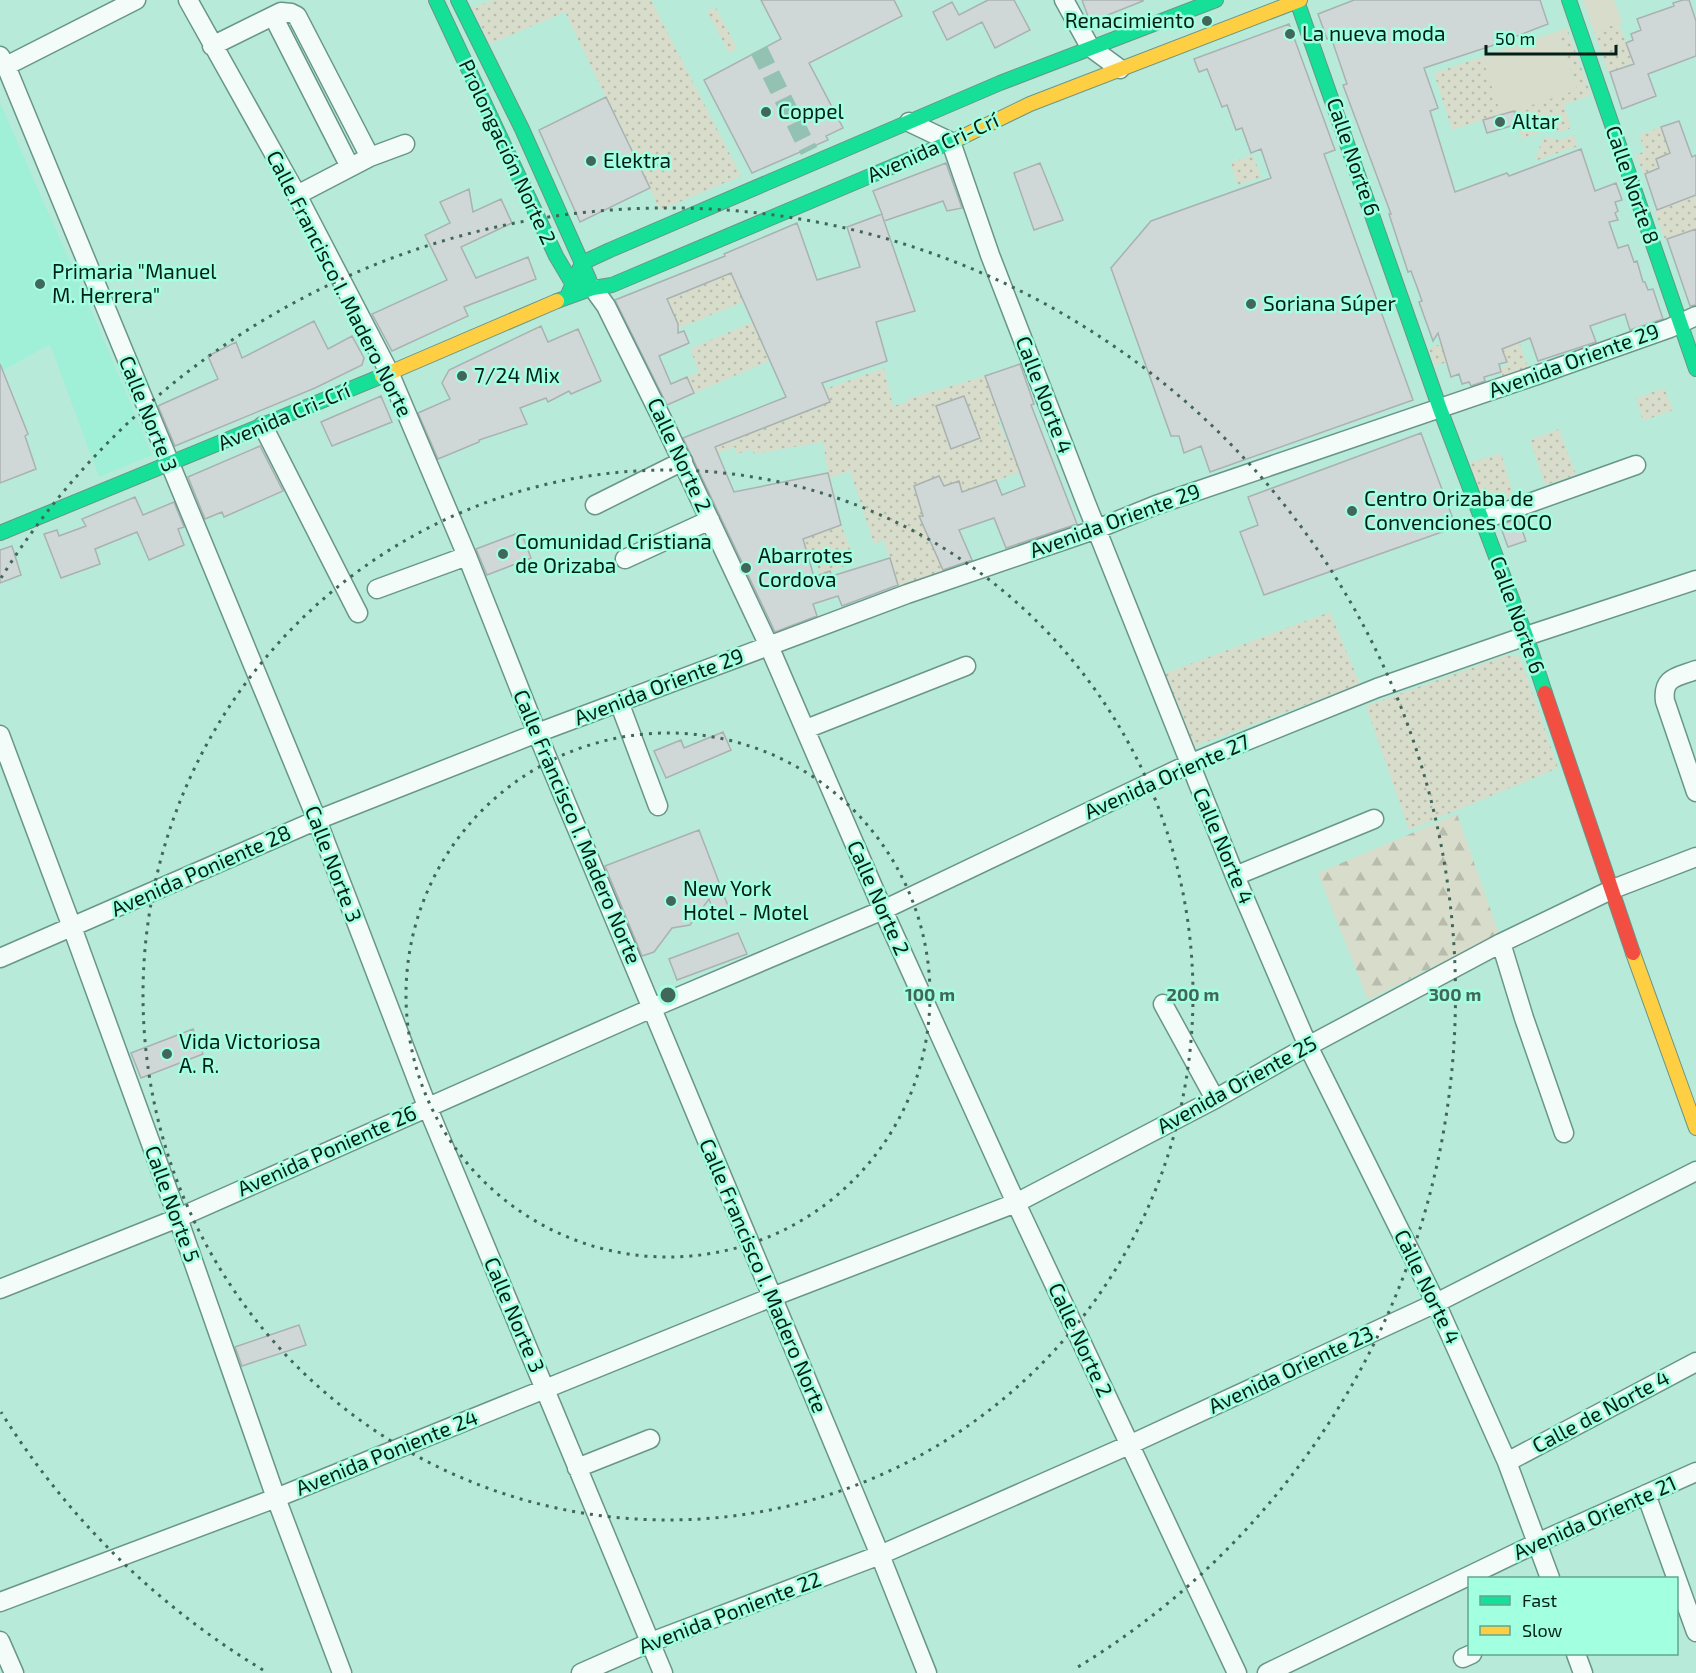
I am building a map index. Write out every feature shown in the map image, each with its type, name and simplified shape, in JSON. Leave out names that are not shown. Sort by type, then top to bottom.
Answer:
[{"type":"main road","name":"Prolongación Norte 2","points":[[436,0],[556,256],[572,283]]},
{"type":"main road","name":"Prolongación Norte 2","points":[[458,0],[522,129],[593,288]]},
{"type":"main road","name":"Avenida Cri-Crí","points":[[582,263],[813,157],[909,122],[1090,47],[1216,0]]},
{"type":"main road","name":"Calle Norte 8","points":[[1569,0],[1688,319],[1696,369]]},
{"type":"main road","name":"Avenida Cri-Crí","points":[[0,533],[263,426],[567,297],[593,288],[612,285],[951,142],[1030,104],[1298,1]]},
{"type":"main road","name":"Calle Norte 6","points":[[1298,1],[1440,409],[1526,636],[1696,1128]]},
{"type":"main road","points":[[567,297],[582,263]]},
{"type":"main road","points":[[572,283],[593,288]]},
{"type":"street","points":[[3,61],[136,0]]},
{"type":"street","name":"Calle Francisco I. Madero Norte","points":[[188,0],[297,195],[388,372],[467,556],[537,733],[880,1555],[927,1673]]},
{"type":"street","points":[[1064,0],[1090,47],[1120,69]]},
{"type":"street","points":[[212,46],[273,16],[287,12],[297,16],[370,157]]},
{"type":"street","points":[[273,16],[350,167]]},
{"type":"street","name":"Calle Norte 3","points":[[3,61],[317,819],[427,1106],[663,1673]]},
{"type":"street","points":[[909,122],[951,142]]},
{"type":"street","name":"Calle Norte 4","points":[[951,142],[990,255],[1096,529],[1235,876],[1308,1046],[1436,1303],[1507,1462],[1550,1577]]},
{"type":"street","points":[[297,195],[370,157],[405,144]]},
{"type":"street","name":"Calle Norte 2","points":[[593,288],[606,306],[769,646],[883,910],[1016,1203],[1237,1673]]},
{"type":"street","name":"Avenida Oriente 29","points":[[537,733],[907,594],[1659,332],[1688,319]]},
{"type":"street","points":[[263,426],[358,613]]},
{"type":"street","points":[[595,505],[682,461]]},
{"type":"street","points":[[1482,520],[1636,465]]},
{"type":"street","points":[[625,559],[710,520]]},
{"type":"street","points":[[377,589],[467,556]]},
{"type":"street","name":"Avenida Oriente 27","points":[[652,1008],[883,910],[1189,764],[1377,688],[1696,580]]},
{"type":"street","points":[[806,729],[966,666]]},
{"type":"street","points":[[1696,670],[1672,679],[1666,684],[1664,691],[1665,701],[1696,792]]},
{"type":"street","points":[[619,702],[658,806]]},
{"type":"street","name":"Avenida Poniente 28","points":[[0,958],[317,819],[537,733]]},
{"type":"street","name":"Calle Norte 5","points":[[0,735],[178,1218],[276,1498],[342,1673]]},
{"type":"street","points":[[1235,876],[1374,819]]},
{"type":"street","name":"Avenida Oriente 25","points":[[772,1297],[1016,1203],[1215,1099],[1308,1046],[1501,943],[1613,889],[1696,857]]},
{"type":"street","points":[[1501,943],[1564,1133]]},
{"type":"street","points":[[1163,1004],[1215,1099]]},
{"type":"street","name":"Avenida Poniente 26","points":[[0,1289],[178,1218],[652,1008]]},
{"type":"street","name":"Avenida Oriente 23","points":[[880,1555],[1129,1445],[1436,1303],[1696,1171]]},
{"type":"street","name":"Avenida Poniente 24","points":[[0,1602],[276,1498],[772,1297]]},
{"type":"street","name":"Calle de Norte 4","points":[[1507,1462],[1696,1362]]},
{"type":"street","points":[[577,1468],[650,1439]]},
{"type":"street","name":"Avenida Oriente 21","points":[[1267,1673],[1537,1544],[1696,1472]]},
{"type":"street","points":[[1646,1494],[1676,1577]]},
{"type":"street","name":"Avenida Poniente 22","points":[[581,1673],[651,1642],[880,1555]]},
{"type":"street","points":[[1678,1582],[1696,1632]]},
{"type":"street","points":[[0,1641],[14,1673]]},
{"type":"street","points":[[1577,1655],[1583,1673]]},
{"type":"shaded area","points":[[0,103],[152,455],[99,477],[50,344],[0,372]]},
{"type":"green space","points":[[493,0],[651,0],[741,176],[660,210],[565,12],[490,44],[472,8]]},
{"type":"green space","points":[[1583,0],[1614,0],[1622,22],[1594,32]]},
{"type":"green space","points":[[716,8],[737,48],[729,53],[707,11]]},
{"type":"green space","points":[[1619,23],[1633,63],[1608,72],[1594,32]]},
{"type":"green space","points":[[1567,28],[1591,95],[1564,105],[1571,128],[1558,133],[1548,130],[1522,139],[1514,111],[1575,90],[1558,31]]},
{"type":"green space","points":[[1558,31],[1576,87],[1574,91],[1501,115],[1482,57]]},
{"type":"green space","points":[[1482,57],[1502,114],[1452,130],[1434,73]]},
{"type":"green space","points":[[1661,127],[1670,153],[1656,159],[1659,168],[1644,174],[1636,155],[1645,151],[1639,135]]},
{"type":"green space","points":[[1574,135],[1578,146],[1535,161],[1542,139],[1548,137],[1559,140]]},
{"type":"green space","points":[[1253,155],[1261,177],[1238,185],[1230,163]]},
{"type":"green space","points":[[1667,183],[1692,196],[1696,195],[1696,229],[1665,240],[1654,211],[1674,203]]},
{"type":"green space","points":[[732,272],[743,302],[679,328],[667,299]]},
{"type":"green space","points":[[752,322],[769,361],[694,393],[687,377],[699,372],[690,349]]},
{"type":"green space","points":[[1518,338],[1528,368],[1503,377],[1500,369],[1508,365],[1500,343]]},
{"type":"green space","points":[[1441,344],[1443,352],[1448,351],[1450,361],[1435,366],[1429,348]]},
{"type":"green space","points":[[884,368],[893,406],[907,402],[907,399],[985,376],[1000,416],[1034,404],[1032,407],[998,420],[1010,449],[1044,437],[1053,459],[963,494],[959,482],[944,486],[939,477],[914,486],[923,516],[919,517],[944,572],[899,588],[884,540],[874,544],[850,471],[829,478],[823,442],[754,454],[752,449],[737,454],[735,447],[714,454],[696,455],[829,402],[825,389]]},
{"type":"green space","points":[[1664,388],[1673,410],[1643,421],[1636,398]]},
{"type":"green space","points":[[1559,429],[1576,475],[1545,485],[1530,440]]},
{"type":"green space","points":[[1501,453],[1515,501],[1485,508],[1470,463]]},
{"type":"green space","points":[[841,525],[856,562],[820,575],[815,559],[822,556],[819,550],[786,561],[780,546]]},
{"type":"green space","points":[[1330,612],[1360,684],[1190,748],[1163,674]]},
{"type":"green space","points":[[1507,655],[1520,657],[1558,768],[1409,830],[1366,706]]},
{"type":"green space","points":[[1457,814],[1499,934],[1368,1000],[1318,873]]},
{"type":"building","points":[[761,0],[894,0],[902,16],[809,63],[843,128],[826,136],[828,140],[752,173],[704,80],[781,39]]},
{"type":"building","points":[[988,0],[1014,0],[1030,30],[995,48],[982,22],[947,40],[933,12],[952,2],[959,15]]},
{"type":"building","points":[[1082,0],[1143,0],[1143,1],[1090,22]]},
{"type":"building","points":[[1354,0],[1540,0],[1548,24],[1424,68],[1438,108],[1430,111],[1455,192],[1507,173],[1509,176],[1581,149],[1595,191],[1616,183],[1622,200],[1615,202],[1618,211],[1615,213],[1618,220],[1609,222],[1618,248],[1628,245],[1634,262],[1637,261],[1643,282],[1648,290],[1653,289],[1663,319],[1630,330],[1625,314],[1610,319],[1590,326],[1596,342],[1538,361],[1530,338],[1502,349],[1507,362],[1499,364],[1501,372],[1484,377],[1485,381],[1471,386],[1469,382],[1462,384],[1459,374],[1451,377],[1438,333],[1433,341],[1419,302],[1422,301],[1411,271],[1408,272],[1389,214],[1391,214],[1343,85],[1347,84],[1331,37],[1327,39],[1318,14]]},
{"type":"building","points":[[1689,0],[1696,21],[1696,56],[1648,74],[1656,96],[1622,109],[1610,72],[1634,64],[1626,43],[1633,40],[1631,34],[1641,30],[1637,19],[1674,6],[1673,3]]},
{"type":"building","name":"Soriana Súper","points":[[1289,24],[1335,150],[1324,154],[1413,400],[1210,472],[1201,446],[1184,453],[1179,436],[1171,436],[1111,268],[1151,221],[1271,178],[1261,149],[1251,153],[1242,128],[1236,130],[1227,105],[1222,107],[1207,69],[1199,72],[1194,59]]},
{"type":"building","name":"Elektra","points":[[606,97],[650,188],[580,222],[539,130]]},
{"type":"building","name":"Altar","points":[[1514,111],[1518,124],[1487,133],[1483,120]]},
{"type":"building","points":[[1679,121],[1692,157],[1696,155],[1696,195],[1657,210],[1645,174],[1659,168],[1656,159],[1670,153],[1661,127]]},
{"type":"building","points":[[946,163],[962,208],[947,211],[943,201],[884,221],[915,311],[876,322],[887,361],[822,383],[830,402],[715,447],[734,492],[828,473],[841,525],[803,539],[814,577],[830,571],[832,576],[890,558],[898,585],[842,606],[838,596],[813,604],[817,616],[775,632],[683,438],[786,397],[731,273],[667,299],[678,324],[678,333],[684,331],[689,343],[659,356],[671,384],[687,377],[694,393],[667,405],[615,300],[725,256],[724,254],[797,223],[817,280],[860,267],[847,227],[882,214],[873,191]]},
{"type":"building","points":[[1040,163],[1063,220],[1034,230],[1014,173]]},
{"type":"building","points":[[469,189],[473,212],[501,199],[512,223],[461,247],[476,278],[528,257],[536,279],[464,307],[468,316],[392,351],[372,314],[447,280],[425,235],[450,223],[440,202]]},
{"type":"building","points":[[1696,229],[1696,305],[1690,306],[1667,239]]},
{"type":"building","points":[[314,321],[328,349],[352,336],[364,358],[362,365],[315,388],[175,446],[158,406],[218,379],[208,356],[236,342],[242,358]]},
{"type":"building","points":[[541,326],[548,342],[578,329],[601,381],[571,394],[569,391],[548,402],[546,398],[520,408],[527,424],[479,440],[479,442],[438,459],[418,413],[450,399],[442,383],[449,370]]},
{"type":"building","points":[[0,364],[28,434],[25,436],[36,469],[0,483]]},
{"type":"building","points":[[1020,364],[1034,404],[1031,405],[1077,524],[1006,548],[994,518],[959,530],[972,560],[943,570],[919,516],[923,516],[914,486],[939,476],[944,486],[959,481],[962,492],[996,480],[1002,495],[1025,486],[985,376]]},
{"type":"building","points":[[381,396],[392,422],[332,446],[321,422]]},
{"type":"building","points":[[964,396],[980,438],[951,449],[936,406]]},
{"type":"building","name":"Centro Orizaba de Convenciones COCO","points":[[1421,433],[1456,527],[1264,595],[1240,532],[1258,525],[1248,497]]},
{"type":"building","points":[[260,446],[283,491],[224,517],[222,512],[205,519],[188,477]]},
{"type":"building","points":[[135,497],[143,515],[174,502],[184,527],[178,529],[184,545],[149,560],[137,532],[95,549],[100,564],[61,578],[44,534],[57,530],[59,536],[86,526],[82,519]]},
{"type":"building","points":[[1518,519],[1526,541],[1508,547],[1500,525]]},
{"type":"building","name":"Comunidad Cristiana de Orizaba","points":[[521,532],[531,558],[487,575],[476,549]]},
{"type":"building","points":[[12,546],[21,575],[0,583],[0,550]]},
{"type":"building","points":[[723,732],[731,750],[666,778],[654,751],[681,740],[684,748]]},
{"type":"building","points":[[699,830],[733,919],[717,921],[709,899],[690,925],[672,928],[654,952],[642,956],[605,866]]},
{"type":"building","points":[[738,933],[747,954],[677,980],[669,959]]},
{"type":"building","name":"Vida Victoriosa A. R.","points":[[193,1029],[203,1054],[141,1078],[131,1053]]},
{"type":"building","points":[[299,1325],[306,1345],[242,1366],[235,1347]]},
{"type":"tunnel","points":[[759,50],[809,151]]},
{"type":"traffic: fast","points":[[436,0],[556,256],[572,283],[584,285]]},
{"type":"traffic: fast","points":[[458,0],[522,129],[589,279]]},
{"type":"traffic: fast","points":[[567,297],[582,263],[610,250],[1000,83],[1216,0]]},
{"type":"traffic: fast","points":[[1569,0],[1696,369]]},
{"type":"traffic: fast","points":[[1297,1],[1440,409],[1526,636],[1545,693]]},
{"type":"traffic: fast","points":[[557,301],[593,288],[612,285],[960,138]]},
{"type":"traffic: fast","points":[[0,533],[382,376]]},
{"type":"traffic: slow","points":[[960,138],[1030,104],[1300,0]]},
{"type":"traffic: slow","points":[[382,376],[557,301]]},
{"type":"traffic: slow","points":[[1633,953],[1696,1128]]},
{"type":"traffic: jam","points":[[1545,693],[1633,953]]},
{"type":"place","name":"Renacimiento","points":[[1207,21]]},
{"type":"place","name":"La nueva moda","points":[[1290,34]]},
{"type":"place","name":"Coppel","points":[[766,112]]},
{"type":"place","name":"Altar","points":[[1500,122]]},
{"type":"place","name":"Elektra","points":[[591,161]]},
{"type":"place","name":"Primaria \"Manuel M. Herrera\"","points":[[40,284]]},
{"type":"place","name":"Soriana Súper","points":[[1251,304]]},
{"type":"place","name":"7/24 Mix","points":[[462,376]]},
{"type":"place","name":"Centro Orizaba de Convenciones COCO","points":[[1352,511]]},
{"type":"place","name":"Comunidad Cristiana de Orizaba","points":[[503,554]]},
{"type":"place","name":"Abarrotes Cordova","points":[[746,568]]},
{"type":"place","name":"New York Hotel - Motel","points":[[671,901]]},
{"type":"place","name":"Vida Victoriosa A. R.","points":[[167,1054]]}]
